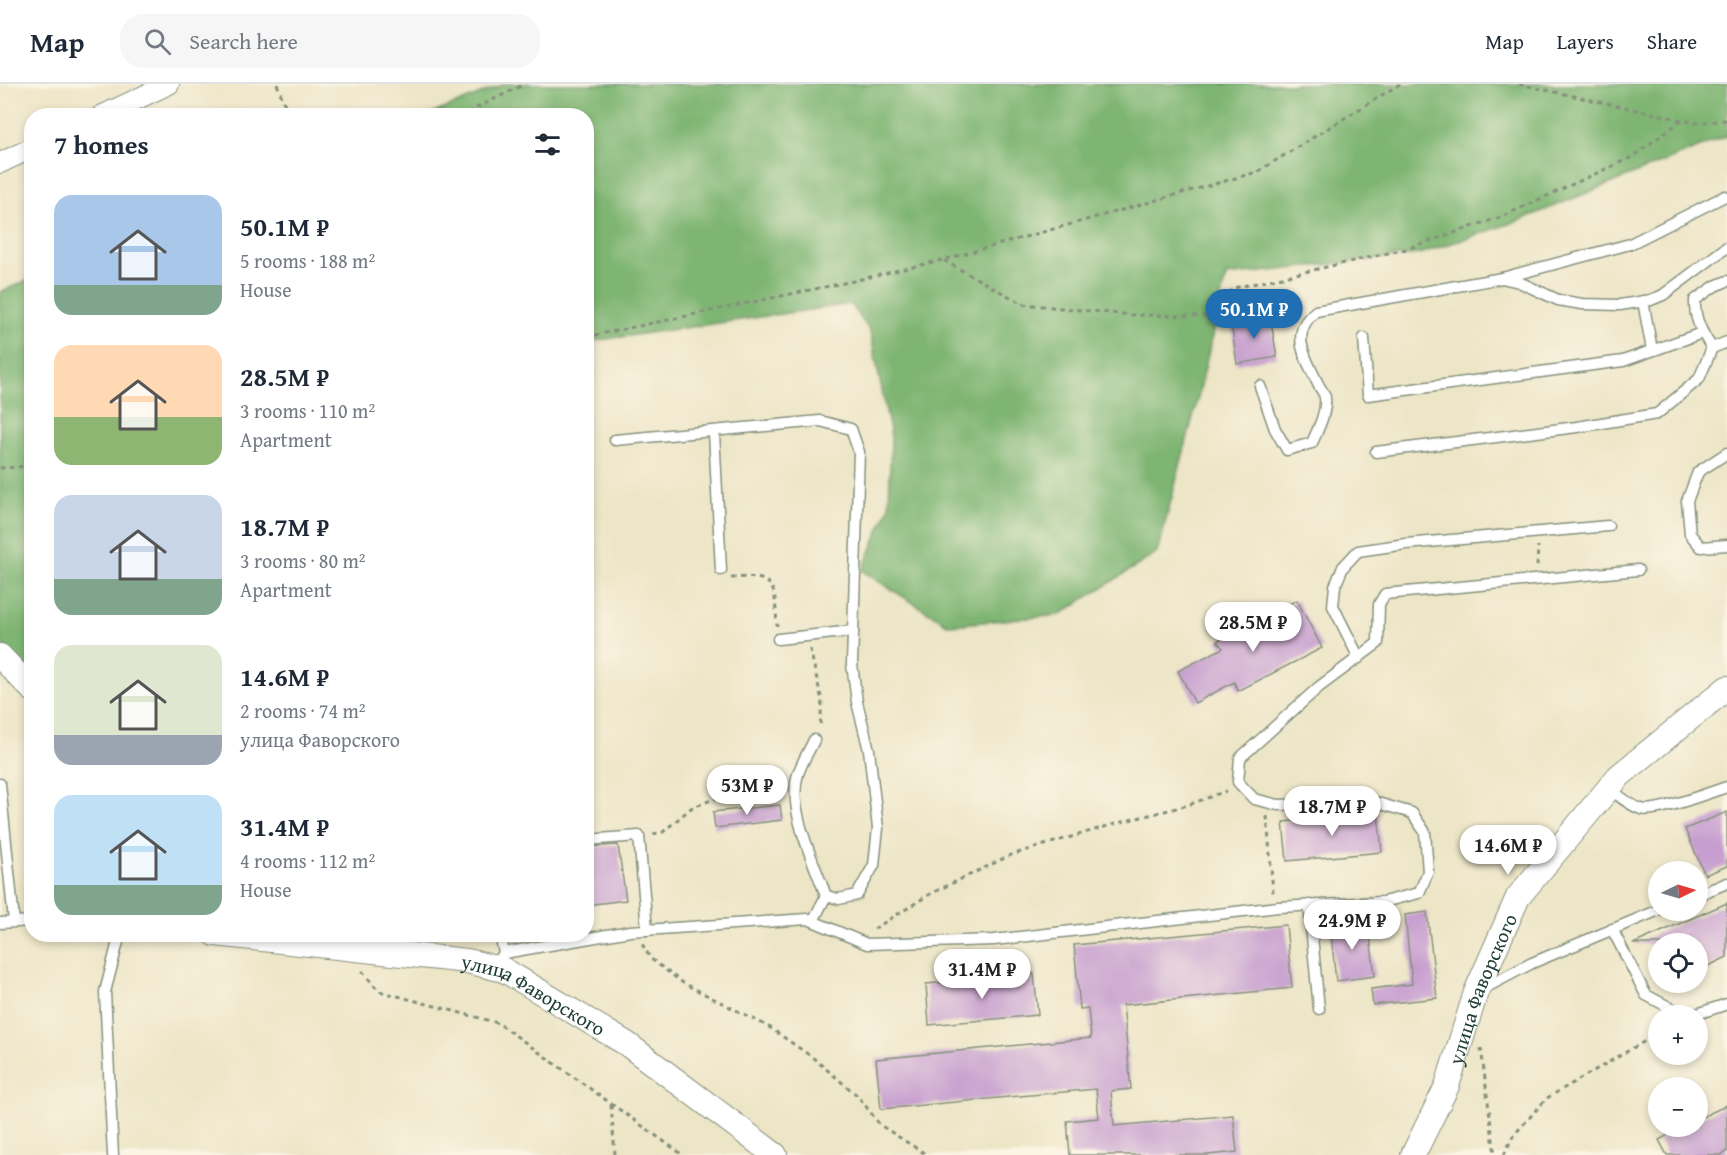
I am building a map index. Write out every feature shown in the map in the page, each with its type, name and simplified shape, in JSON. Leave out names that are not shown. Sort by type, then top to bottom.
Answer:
[{"type":"street","points":[[118,108],[165,85]]},
{"type":"street","points":[[0,163],[24,152]]},
{"type":"street","points":[[0,656],[24,681]]},
{"type":"street","name":"улица Фаворского","points":[[1413,1155],[1447,1086],[1476,992],[1518,897],[1619,776],[1727,688]]},
{"type":"street","name":"улица Фаворского","points":[[340,942],[466,961],[499,960],[504,970],[627,1044],[775,1155]]},
{"type":"lane","points":[[1260,386],[1275,429],[1287,450],[1312,443],[1322,421],[1325,397],[1305,355],[1300,338],[1307,318],[1316,311],[1502,278],[1630,244],[1725,196]]},
{"type":"lane","points":[[1502,278],[1519,282],[1558,300],[1582,304],[1620,305],[1651,300],[1663,294],[1727,247]]},
{"type":"lane","points":[[1712,348],[1702,333],[1694,313],[1695,300],[1714,286],[1727,281]]},
{"type":"lane","points":[[1643,301],[1652,350]]},
{"type":"lane","points":[[1364,338],[1368,395],[1623,360],[1702,333]]},
{"type":"lane","points":[[1376,452],[1576,427],[1658,414],[1699,379],[1712,348],[1727,342]]},
{"type":"lane","points":[[615,440],[820,421],[851,429],[859,452],[852,664],[857,702],[868,750],[878,828],[874,865],[857,895],[839,899],[826,896]]},
{"type":"lane","points":[[714,432],[721,570]]},
{"type":"lane","points":[[1727,453],[1698,472],[1687,501],[1690,534],[1701,547],[1727,545]]},
{"type":"lane","points":[[1359,658],[1333,606],[1335,586],[1343,567],[1358,551],[1406,544],[1608,526]]},
{"type":"lane","points":[[594,941],[647,930],[808,919],[867,944],[994,940],[1274,908],[1383,902],[1419,893],[1428,872],[1425,832],[1412,813],[1374,802],[1278,805],[1266,802],[1254,798],[1238,782],[1240,758],[1319,687],[1378,643],[1379,604],[1385,594],[1638,570]]},
{"type":"lane","points":[[778,639],[853,631]]},
{"type":"lane","points":[[813,921],[826,896],[797,813],[795,797],[798,775],[814,740]]},
{"type":"lane","points":[[0,784],[14,921]]},
{"type":"lane","points":[[1609,788],[1643,810],[1676,804],[1727,787]]},
{"type":"lane","points":[[594,839],[639,836],[647,930]]},
{"type":"lane","points":[[1708,891],[1727,884]]},
{"type":"lane","points":[[1310,905],[1319,1009]]},
{"type":"lane","points":[[1476,992],[1532,963],[1648,914]]},
{"type":"lane","points":[[0,923],[24,921]]},
{"type":"lane","points":[[1612,928],[1646,995],[1665,1005]]},
{"type":"lane","points":[[113,1155],[105,992],[118,942]]},
{"type":"lane","points":[[500,942],[499,960],[588,942]]},
{"type":"lane","points":[[1708,1010],[1727,1004]]},
{"type":"path","points":[[277,84],[286,108]]},
{"type":"path","points":[[476,108],[525,84]]},
{"type":"path","points":[[594,335],[943,260],[1257,172],[1400,84]]},
{"type":"path","points":[[1519,84],[1696,123],[1727,120]]},
{"type":"path","points":[[943,260],[1023,304],[1130,315],[1207,316],[1234,288],[1406,249],[1501,217],[1632,157],[1682,120]]},
{"type":"path","points":[[0,468],[24,466]]},
{"type":"path","points":[[1536,579],[1539,532]]},
{"type":"path","points":[[721,570],[726,579],[745,577],[762,579],[772,586],[776,597],[778,639]]},
{"type":"path","points":[[807,636],[822,701],[820,728],[814,740]]},
{"type":"path","points":[[858,940],[930,894],[1011,855],[1188,805],[1242,785]]},
{"type":"path","points":[[639,836],[663,832],[691,808],[734,791],[773,793],[795,797]]},
{"type":"path","points":[[1266,802],[1274,908]]},
{"type":"path","points":[[642,945],[651,959],[682,983],[769,1027],[812,1057],[858,1096],[880,1125],[927,1155]]},
{"type":"path","points":[[361,969],[379,991],[498,1023],[683,1155]]},
{"type":"path","points":[[1504,1155],[1513,1136],[1547,1098],[1648,1039]]},
{"type":"path","points":[[1481,1045],[1495,1155]]},
{"type":"path","points":[[611,1105],[615,1155]]},
{"type":"green space","points":[[505,84],[1727,84],[1727,136],[1518,221],[1419,254],[1226,276],[1197,402],[1157,553],[1059,615],[949,625],[862,571],[889,507],[891,436],[870,331],[851,304],[594,341],[594,108],[446,108]]},
{"type":"green space","points":[[24,282],[24,666],[0,642],[0,292]]},
{"type":"building","points":[[1270,316],[1277,357],[1237,364],[1231,322]]},
{"type":"building","points":[[1297,600],[1322,648],[1238,691],[1234,682],[1195,703],[1178,671],[1223,648],[1217,641]]},
{"type":"building","points":[[780,805],[782,820],[715,828],[713,812]]},
{"type":"building","points":[[1727,812],[1727,866],[1708,874],[1708,861],[1699,861],[1685,829]]},
{"type":"building","points":[[1378,813],[1382,852],[1287,861],[1283,822]]},
{"type":"building","points":[[618,845],[626,900],[594,904],[594,846]]},
{"type":"building","points":[[1727,903],[1727,957],[1708,966],[1708,933],[1658,933],[1686,921],[1708,921],[1708,911]]},
{"type":"building","points":[[1427,912],[1437,998],[1373,1005],[1371,989],[1412,984],[1405,915]]},
{"type":"building","points":[[1368,921],[1375,976],[1336,981],[1330,925]]},
{"type":"building","points":[[1286,925],[1292,988],[1123,1005],[1131,1089],[1111,1091],[1114,1126],[1233,1115],[1237,1152],[1208,1155],[1070,1155],[1067,1121],[1099,1118],[1096,1089],[881,1109],[876,1059],[1091,1038],[1088,1008],[1080,1009],[1074,945]]},
{"type":"building","points":[[1648,937],[1648,944],[1633,944]]},
{"type":"building","points":[[1034,974],[1038,1015],[929,1025],[926,984]]},
{"type":"building","points":[[1727,1105],[1727,1152],[1721,1155],[1667,1155],[1659,1140],[1664,1137],[1708,1137],[1708,1114]]}]
